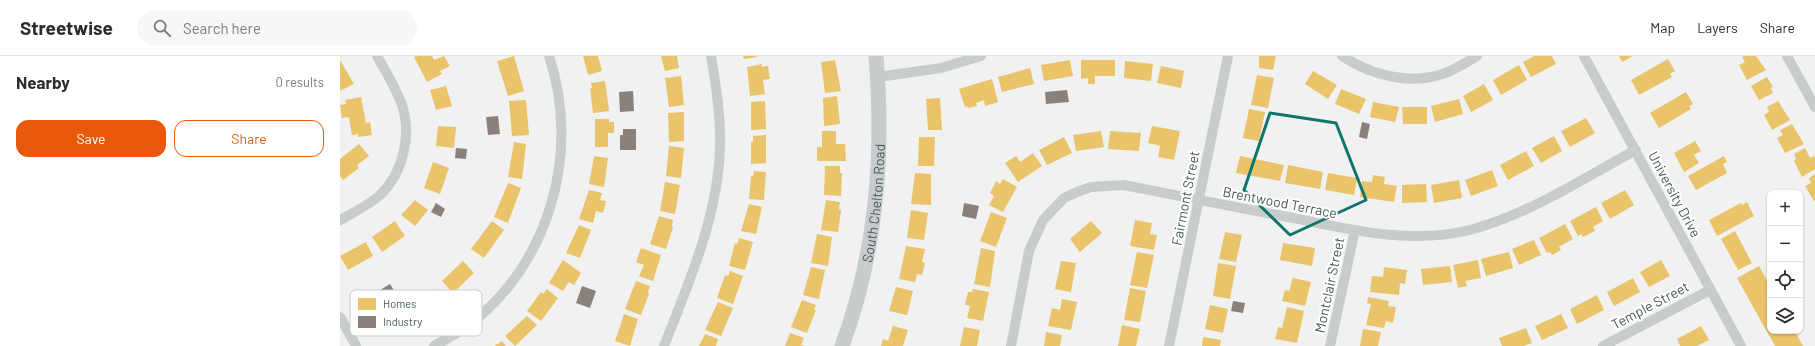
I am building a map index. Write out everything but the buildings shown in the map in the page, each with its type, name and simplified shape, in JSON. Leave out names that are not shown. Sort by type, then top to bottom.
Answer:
[{"type":"main road","name":"South Chelton Road","points":[[842,346],[863,283],[872,238],[880,161],[876,56]]},
{"type":"street","points":[[340,220],[370,203],[388,185],[396,173],[405,145],[406,132],[402,105],[395,88],[377,56]]},
{"type":"street","points":[[482,313],[493,303],[521,269],[541,232],[556,188],[562,143],[560,102],[549,56]]},
{"type":"street","points":[[664,346],[696,265],[709,220],[714,195],[720,147],[716,90],[711,56]]},
{"type":"street","points":[[878,77],[941,68],[981,56]]},
{"type":"street","name":"Fairmont Street","points":[[1169,346],[1228,56]]},
{"type":"street","points":[[1342,56],[1381,74],[1414,79],[1446,73],[1477,56]]},
{"type":"street","name":"University Drive","points":[[1584,56],[1741,346]]},
{"type":"street","points":[[1787,56],[1815,107]]},
{"type":"street","name":"Brentwood Terrace","points":[[1011,346],[1029,252],[1043,220],[1064,198],[1091,187],[1124,185],[1355,230],[1398,237],[1418,237],[1448,234],[1470,229],[1521,212],[1636,150]]},
{"type":"street","name":"Montclair Street","points":[[1330,346],[1355,230]]},
{"type":"street","name":"Temple Street","points":[[1603,346],[1710,290]]},
{"type":"street","points":[[340,317],[350,335]]},
{"type":"street","points":[[350,336],[356,346]]},
{"type":"street","points":[[434,346],[450,336]]},
{"type":"highlighted area","points":[[1270,113],[1336,123],[1366,200],[1290,235],[1244,190]]}]
